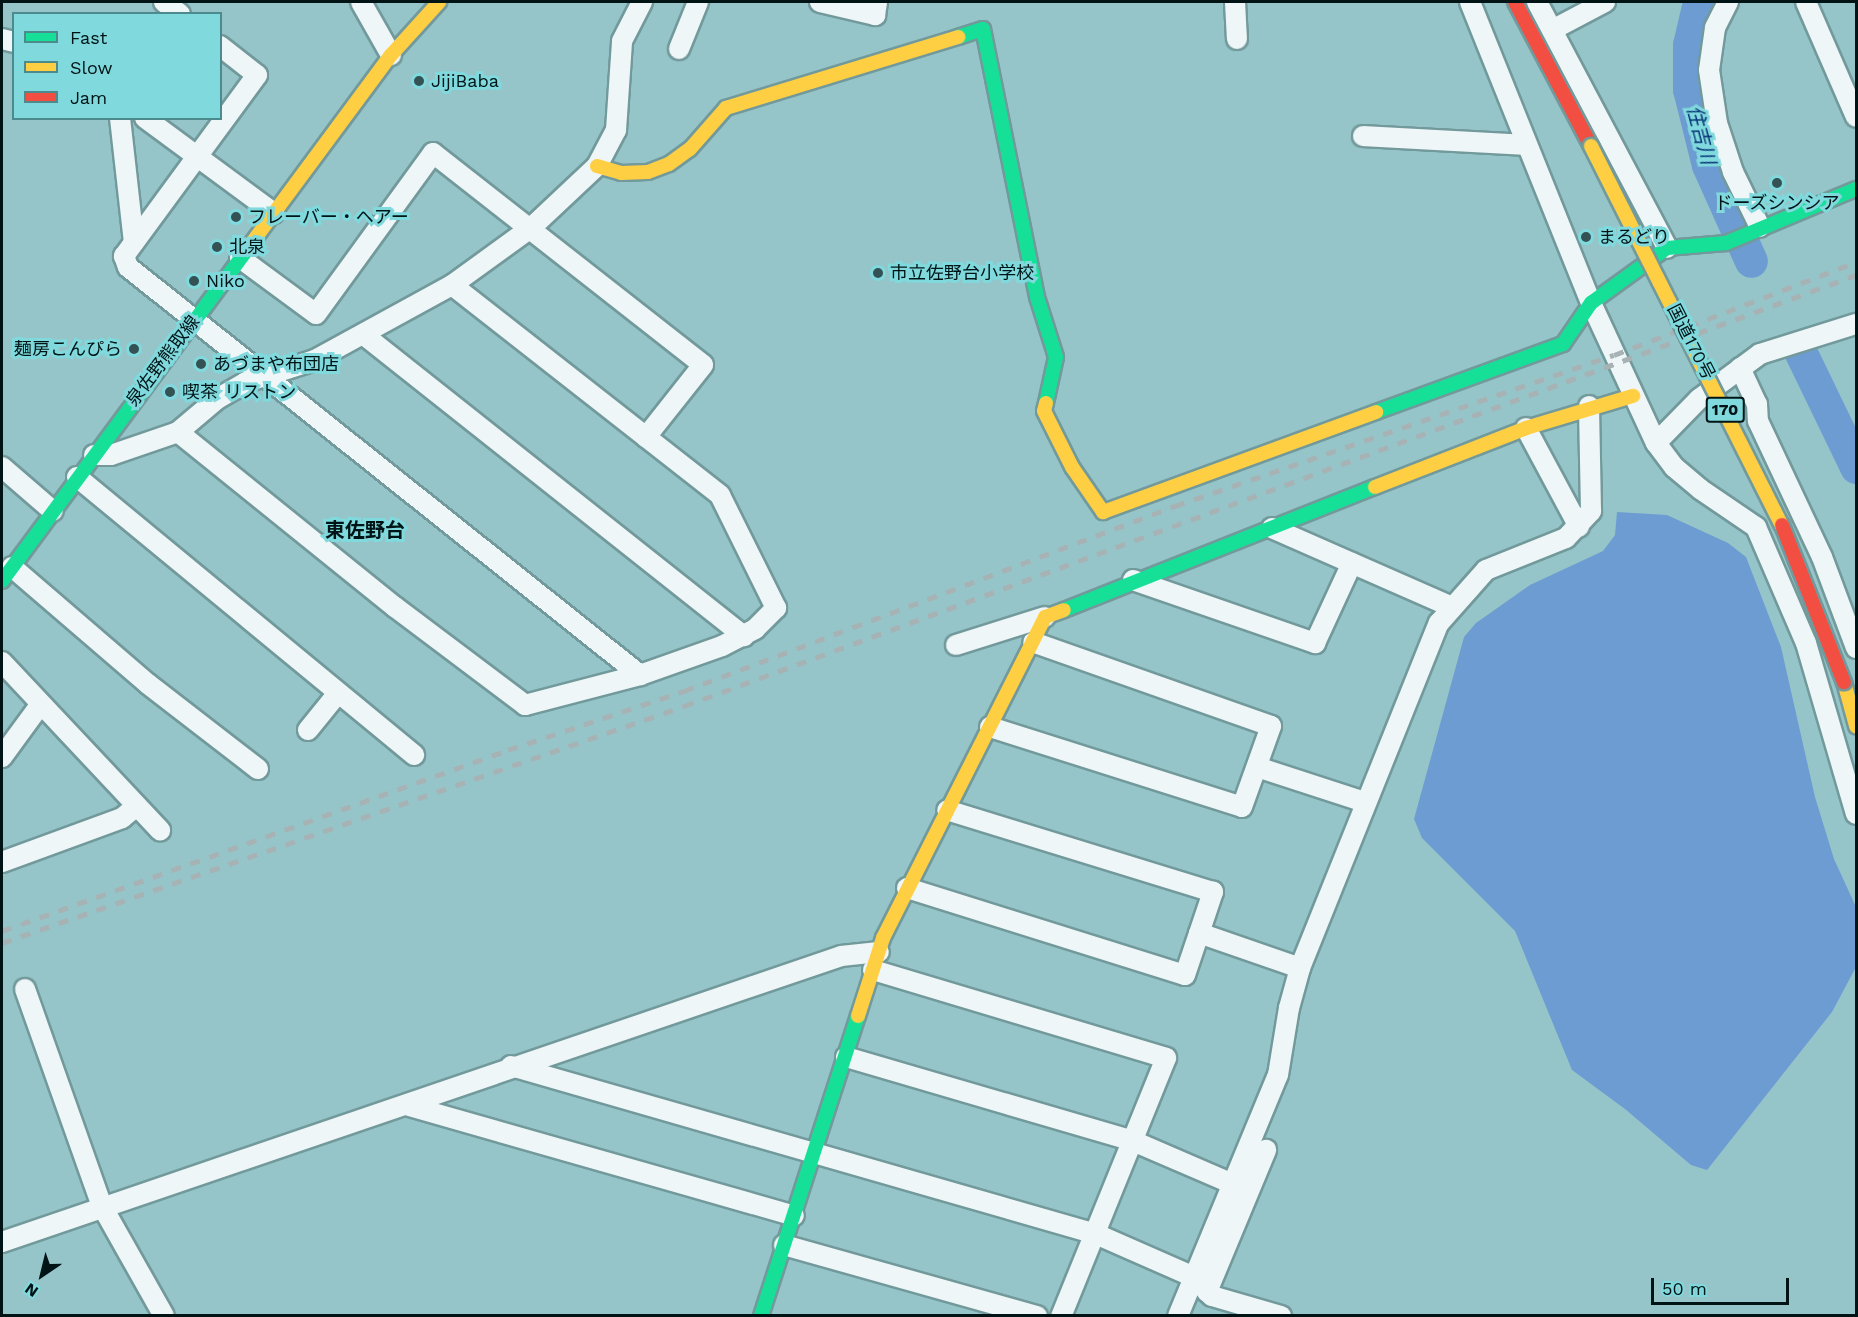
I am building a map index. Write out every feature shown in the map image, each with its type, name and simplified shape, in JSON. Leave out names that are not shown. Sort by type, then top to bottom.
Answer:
[{"type":"main road","name":"泉佐野熊取線","points":[[7,574],[391,56],[439,2]]},
{"type":"main road","name":"国道170号","points":[[1515,2],[1592,146],[1782,525],[1844,682],[1857,726]]},
{"type":"main road","points":[[597,166],[621,173],[648,172],[669,164],[690,149],[726,108],[983,29],[1037,297],[1056,357],[1044,411],[1072,467],[1103,512],[1563,345],[1575,322],[1591,303],[1667,248],[1726,243],[1760,227],[1857,189]]},
{"type":"main road","points":[[761,1316],[876,961],[907,888],[1045,617],[1133,580],[1527,428],[1589,406],[1633,396]]},
{"type":"street","points":[[165,2],[178,12]]},
{"type":"street","points":[[361,2],[391,56]]},
{"type":"street","points":[[94,455],[111,455],[178,432],[217,399],[246,382],[315,360],[452,285],[532,227],[597,166],[616,130],[622,41],[642,2]]},
{"type":"street","points":[[679,49],[698,2]]},
{"type":"street","points":[[820,2],[874,15],[877,2]]},
{"type":"street","points":[[1235,2],[1237,39]]},
{"type":"street","points":[[1470,2],[1591,303],[1656,443],[1674,467],[1700,489],[1756,527],[1806,643],[1857,814]]},
{"type":"street","points":[[1538,2],[1667,248]]},
{"type":"street","points":[[1552,30],[1605,2]]},
{"type":"street","points":[[1728,2],[1715,28],[1709,70],[1717,123],[1733,172],[1760,227]]},
{"type":"street","points":[[1806,2],[1857,117]]},
{"type":"street","points":[[222,48],[257,75],[124,256],[128,267],[263,378],[640,675]]},
{"type":"street","points":[[120,120],[134,242]]},
{"type":"street","points":[[148,120],[274,213]]},
{"type":"street","points":[[1363,136],[1527,145]]},
{"type":"street","points":[[240,258],[316,314],[432,153],[532,227],[703,365],[646,437]]},
{"type":"street","points":[[178,432],[394,607],[525,705],[640,675],[744,636],[776,608],[720,495],[452,285]]},
{"type":"street","points":[[1656,443],[1699,399],[1760,354],[1857,324]]},
{"type":"street","points":[[364,335],[744,636]]},
{"type":"street","points":[[1740,368],[1757,404],[1758,421],[1822,557],[1857,648]]},
{"type":"street","points":[[1178,1316],[1278,1075],[1289,1008],[1300,968],[1439,623],[1450,606],[1486,570],[1566,538],[1591,512],[1589,406]]},
{"type":"street","points":[[1527,428],[1579,527]]},
{"type":"street","points":[[2,467],[53,511]]},
{"type":"street","points":[[77,477],[414,756]]},
{"type":"street","points":[[1272,528],[1450,606]]},
{"type":"street","points":[[1133,580],[1315,643],[1352,562]]},
{"type":"street","points":[[7,574],[258,769]]},
{"type":"street","points":[[956,645],[1045,617]]},
{"type":"street","points":[[990,727],[1242,807],[1271,726],[1032,642]]},
{"type":"street","points":[[2,662],[160,830]]},
{"type":"street","points":[[308,730],[338,693]]},
{"type":"street","points":[[2,757],[40,705]]},
{"type":"street","points":[[1257,767],[1365,802]]},
{"type":"street","points":[[2,862],[122,818],[137,806]]},
{"type":"street","points":[[907,888],[1185,975],[1213,892],[947,810]]},
{"type":"street","points":[[1199,933],[1300,968]]},
{"type":"street","points":[[2,1242],[102,1206],[409,1106],[512,1066],[841,956],[876,961],[1166,1058],[1096,1234],[1060,1316]]},
{"type":"street","points":[[25,989],[102,1206],[164,1316]]},
{"type":"street","points":[[846,1057],[1133,1141],[1233,1184]]},
{"type":"street","points":[[512,1066],[814,1155],[1096,1234],[1194,1276],[1207,1292],[1281,1316]]},
{"type":"street","points":[[409,1106],[794,1216]]},
{"type":"street","points":[[1207,1292],[1266,1150]]},
{"type":"street","points":[[784,1245],[1037,1316]]},
{"type":"water","points":[[1617,512],[1667,515],[1728,543],[1746,557],[1781,647],[1815,797],[1834,859],[1856,907],[1856,967],[1832,1012],[1707,1170],[1691,1165],[1625,1109],[1572,1070],[1515,931],[1422,838],[1414,819],[1464,637],[1476,623],[1530,585],[1603,551],[1615,535]]},
{"type":"waterway","name":"住吉川","points":[[1699,2],[1689,45],[1689,89],[1708,165],[1751,261]]},
{"type":"waterway","name":"住吉川","points":[[1800,351],[1856,467]]},
{"type":"railway","points":[[2,931],[508,750],[684,691],[1175,506],[1614,355],[1856,262]]},
{"type":"railway","points":[[2,943],[684,706],[1856,275]]},
{"type":"traffic: fast","points":[[958,37],[983,29],[1037,297],[1056,357],[1046,403]]},
{"type":"traffic: fast","points":[[1376,412],[1563,344],[1591,303],[1667,248],[1726,243],[1856,189]]},
{"type":"traffic: fast","points":[[2,581],[251,244]]},
{"type":"traffic: fast","points":[[1064,610],[1375,487]]},
{"type":"traffic: fast","points":[[761,1316],[858,1016]]},
{"type":"traffic: slow","points":[[251,244],[391,55],[439,2]]},
{"type":"traffic: slow","points":[[597,166],[621,173],[648,172],[669,164],[690,149],[726,108],[958,37]]},
{"type":"traffic: slow","points":[[1591,146],[1782,525]]},
{"type":"traffic: slow","points":[[1375,487],[1526,428],[1633,396]]},
{"type":"traffic: slow","points":[[1046,403],[1044,411],[1072,467],[1103,512],[1376,412]]},
{"type":"traffic: slow","points":[[858,1016],[883,938],[1045,617],[1064,610]]},
{"type":"traffic: slow","points":[[1844,682],[1856,726]]},
{"type":"traffic: jam","points":[[1515,2],[1591,146]]},
{"type":"traffic: jam","points":[[1782,525],[1844,682]]},
{"type":"place","name":"JijiBaba","points":[[419,81]]},
{"type":"place","name":"ドーズシンシア","points":[[1777,183]]},
{"type":"place","name":"フレーバー・ヘアー","points":[[236,217]]},
{"type":"place","name":"まるどり","points":[[1586,237]]},
{"type":"place","name":"北泉","points":[[217,247]]},
{"type":"place","name":"市立佐野台小学校","points":[[878,273]]},
{"type":"place","name":"Niko","points":[[194,281]]},
{"type":"place","name":"麺房こんぴら","points":[[134,349]]},
{"type":"place","name":"あづまや布団店","points":[[201,364]]},
{"type":"place","name":"喫茶 リストン","points":[[170,392]]},
{"type":"district","name":"東佐野台","points":[[365,530]]}]
